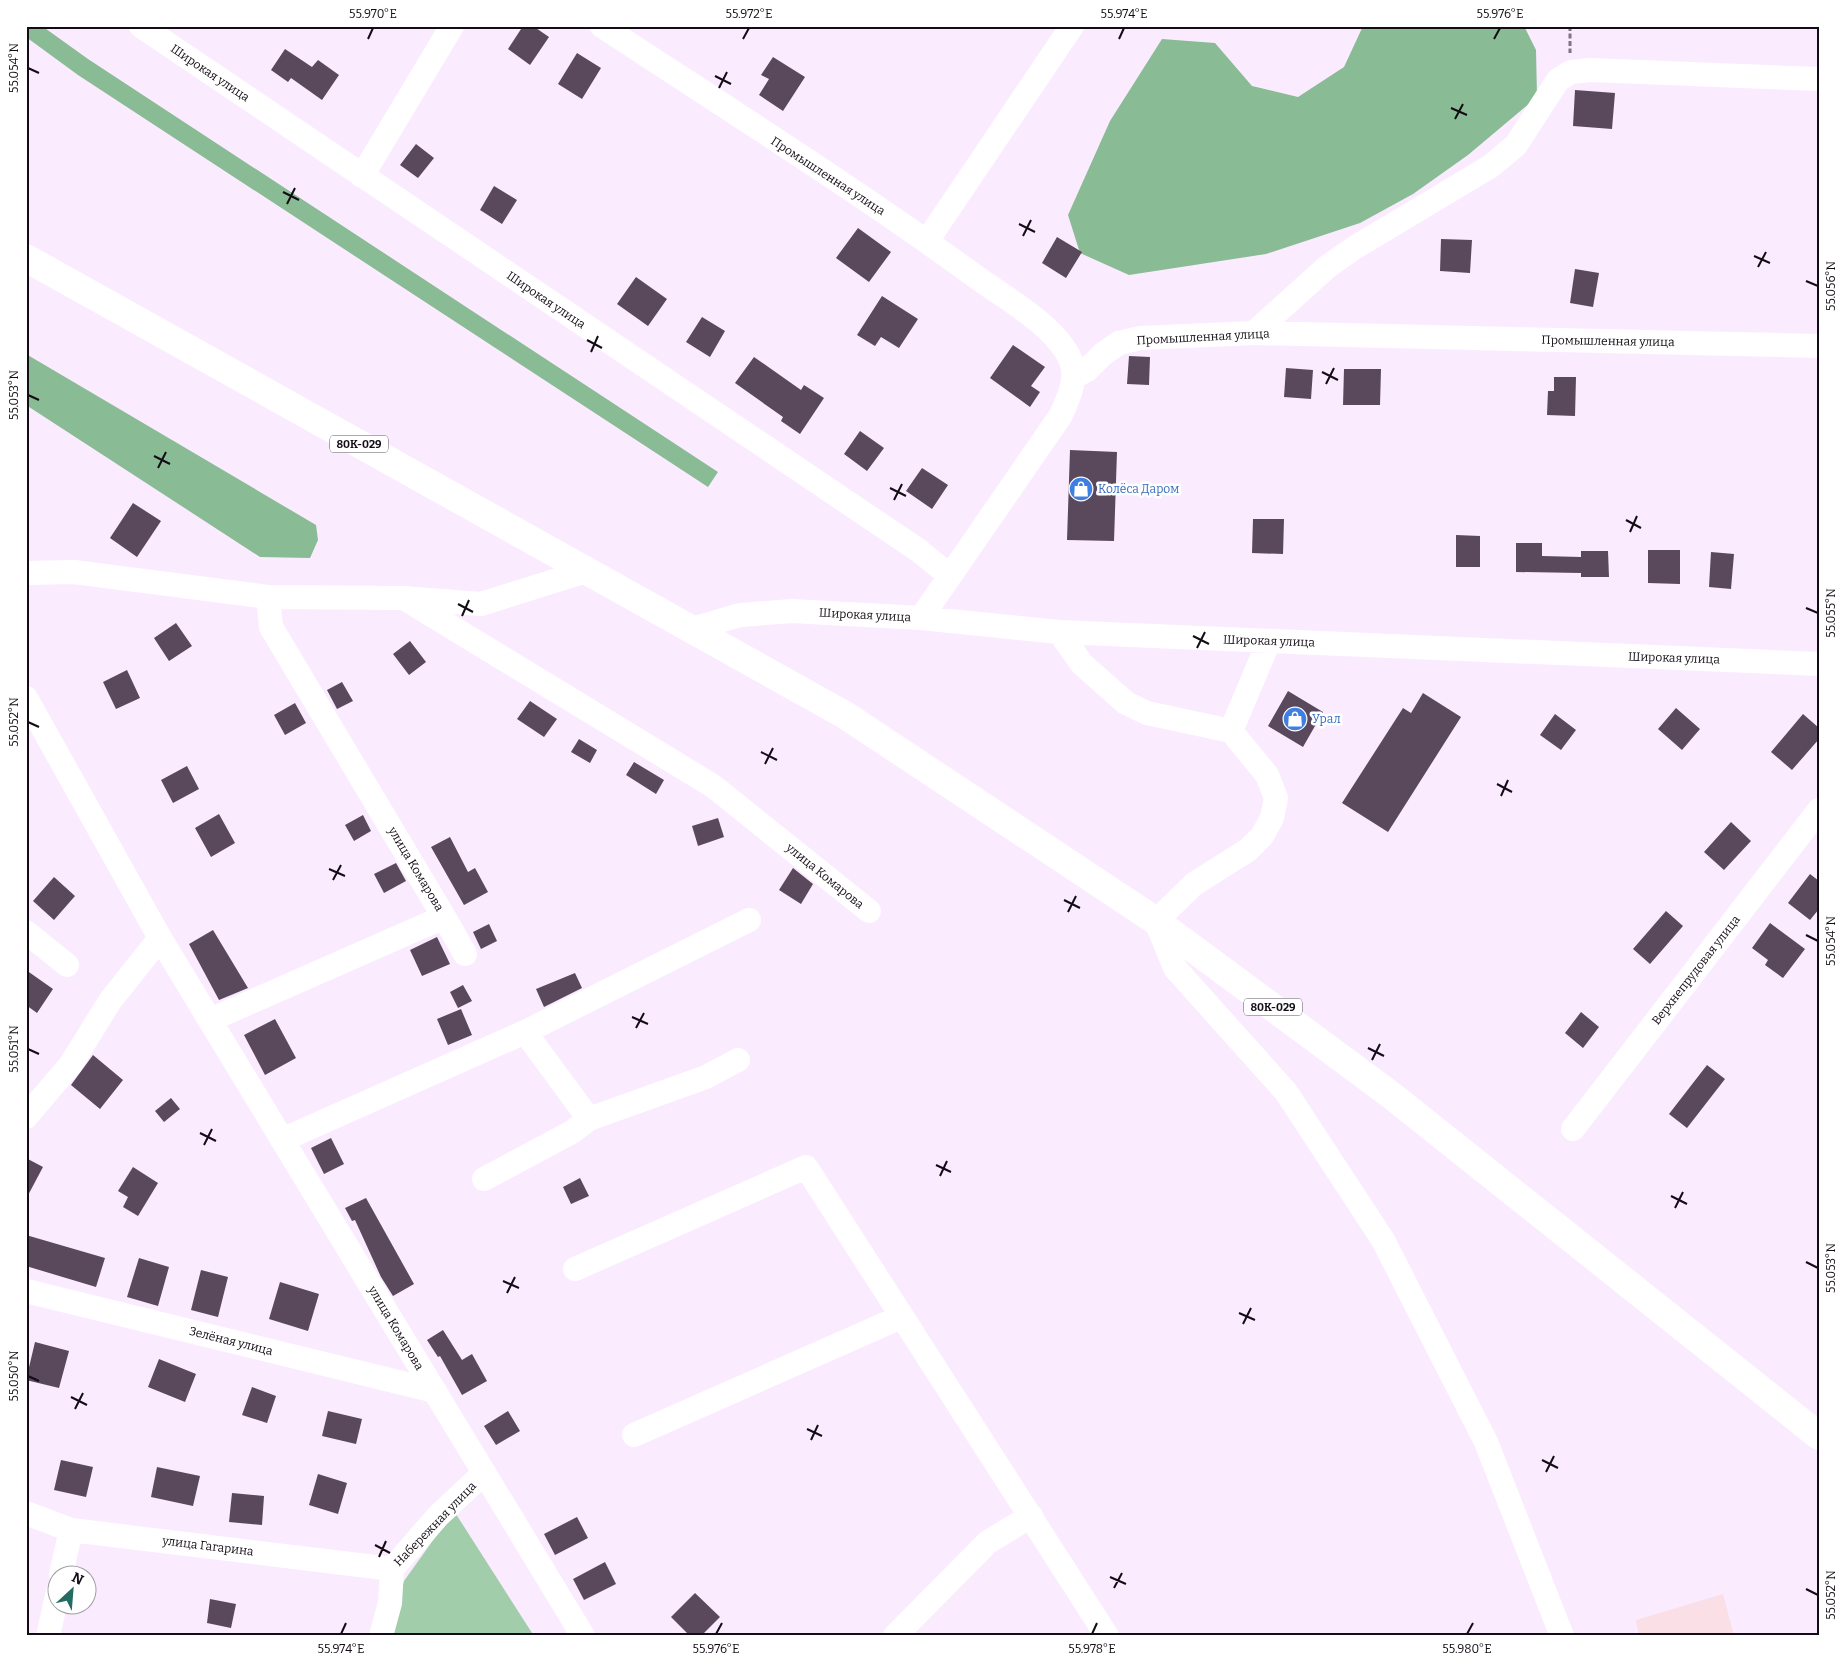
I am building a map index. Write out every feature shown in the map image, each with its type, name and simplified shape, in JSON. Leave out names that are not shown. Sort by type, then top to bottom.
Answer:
[{"type":"main road","name":"80К-029","points":[[26,258],[845,715],[1156,921],[1391,1095],[1819,1436]]},
{"type":"street","name":"Широкая улица","points":[[141,26],[918,550],[949,575]]},
{"type":"street","points":[[362,176],[452,26]]},
{"type":"street","name":"Промышленная улица","points":[[602,26],[927,241],[1042,325],[1059,342],[1071,361],[1074,377],[1087,370],[1102,354],[1118,343],[1140,338],[1254,333],[1819,346]]},
{"type":"street","points":[[927,241],[1072,26]]},
{"type":"street","points":[[1254,333],[1340,258],[1491,166],[1516,145],[1558,80],[1571,72],[1590,70],[1819,79]]},
{"type":"street","points":[[921,618],[1061,415],[1071,392],[1074,377]]},
{"type":"street","points":[[26,573],[74,572],[268,597],[403,598],[481,604],[586,571]]},
{"type":"street","name":"улица Комарова","points":[[210,1020],[444,917],[272,627],[268,597]]},
{"type":"street","name":"улица Комарова","points":[[403,598],[713,786],[869,911]]},
{"type":"street","name":"Широкая улица","points":[[692,629],[740,615],[792,611],[921,618],[1059,632],[1819,664]]},
{"type":"street","points":[[1059,632],[1082,664],[1126,704],[1147,713],[1231,731],[1267,775],[1276,798],[1272,818],[1262,836],[1248,850],[1194,884],[1156,921],[1176,968],[1286,1092],[1383,1240],[1486,1442],[1562,1636]]},
{"type":"street","points":[[1231,731],[1269,641]]},
{"type":"street","name":"улица Комарова","points":[[26,698],[160,938],[583,1636]]},
{"type":"street","name":"Верхнепрудовая улица","points":[[1573,1129],[1819,810]]},
{"type":"street","points":[[444,917],[465,954]]},
{"type":"street","points":[[282,1140],[525,1032],[749,920]]},
{"type":"street","points":[[26,932],[67,965]]},
{"type":"street","points":[[26,1118],[71,1064],[110,1001],[160,938]]},
{"type":"street","points":[[525,1032],[589,1119]]},
{"type":"street","points":[[484,1178],[572,1132],[589,1119],[706,1077],[738,1060]]},
{"type":"street","points":[[575,1269],[806,1167],[1106,1636]]},
{"type":"street","name":"Зелёная улица","points":[[26,1291],[435,1391]]},
{"type":"street","points":[[634,1436],[901,1317]]},
{"type":"street","name":"Набережная улица","points":[[381,1636],[390,1603],[392,1568],[438,1516],[484,1473]]},
{"type":"street","name":"улица Гагарина","points":[[26,1513],[71,1530],[392,1568]]},
{"type":"street","points":[[896,1636],[988,1542],[1031,1516]]},
{"type":"street","points":[[63,1564],[71,1530]]},
{"type":"street","points":[[48,1636],[53,1614]]},
{"type":"path","points":[[1570,26],[1571,72]]},
{"type":"shaded area","points":[[1723,1594],[1734,1636],[1639,1636],[1636,1620]]},
{"type":"green space","points":[[26,26],[42,26],[88,59],[718,472],[708,487],[78,75],[26,37]]},
{"type":"green space","points":[[1363,26],[1524,26],[1536,50],[1537,97],[1468,155],[1413,194],[1360,223],[1266,254],[1129,275],[1080,253],[1068,215],[1110,121],[1162,39],[1215,43],[1252,86],[1298,97],[1344,67]]},
{"type":"green space","points":[[26,354],[316,525],[318,540],[310,558],[260,557],[26,405]]},
{"type":"green space","points":[[454,1511],[534,1636],[388,1636],[404,1581]]},
{"type":"building","points":[[523,26],[533,26],[549,37],[530,65],[508,49]]},
{"type":"building","points":[[285,49],[312,67],[318,60],[339,75],[322,100],[291,78],[288,82],[271,70]]},
{"type":"building","points":[[577,53],[601,68],[582,99],[558,84]]},
{"type":"building","points":[[773,57],[805,77],[783,111],[759,95],[769,79],[761,75]]},
{"type":"building","points":[[1575,90],[1615,93],[1612,129],[1573,126]]},
{"type":"building","points":[[416,144],[434,158],[418,178],[400,165]]},
{"type":"building","points":[[494,186],[517,200],[502,224],[480,210]]},
{"type":"building","points":[[858,228],[891,252],[869,282],[836,258]]},
{"type":"building","points":[[1057,237],[1082,252],[1066,278],[1042,263]]},
{"type":"building","points":[[1441,239],[1472,240],[1470,273],[1440,271]]},
{"type":"building","points":[[1575,269],[1599,273],[1593,307],[1570,303]]},
{"type":"building","points":[[636,277],[667,299],[648,326],[617,304]]},
{"type":"building","points":[[882,296],[918,319],[899,348],[881,337],[875,346],[857,335]]},
{"type":"building","points":[[702,317],[725,331],[710,357],[686,342]]},
{"type":"building","points":[[1013,345],[1045,367],[1031,386],[1040,392],[1030,407],[990,378]]},
{"type":"building","points":[[1129,356],[1150,357],[1149,385],[1127,384]]},
{"type":"building","points":[[754,357],[801,390],[804,385],[824,398],[800,434],[781,421],[783,417],[735,383]]},
{"type":"building","points":[[1286,368],[1313,370],[1311,399],[1284,397]]},
{"type":"building","points":[[1344,369],[1381,369],[1380,405],[1343,405]]},
{"type":"building","points":[[1554,377],[1576,377],[1575,416],[1547,415],[1548,391],[1554,391]]},
{"type":"building","points":[[860,431],[884,448],[867,471],[844,454]]},
{"type":"building","points":[[1070,450],[1117,452],[1114,541],[1067,540]]},
{"type":"building","points":[[922,468],[948,485],[932,509],[906,491]]},
{"type":"building","points":[[133,503],[161,521],[137,557],[110,538]]},
{"type":"building","points":[[1253,519],[1284,519],[1283,554],[1252,553]]},
{"type":"building","points":[[1456,535],[1480,536],[1480,567],[1456,567]]},
{"type":"building","points":[[1516,543],[1542,543],[1542,556],[1581,557],[1581,551],[1608,551],[1609,577],[1581,577],[1581,573],[1516,572]]},
{"type":"building","points":[[1648,550],[1680,550],[1680,584],[1648,583]]},
{"type":"building","points":[[1711,552],[1734,554],[1731,589],[1709,587]]},
{"type":"building","points":[[176,623],[192,646],[169,661],[154,638]]},
{"type":"building","points":[[410,641],[426,662],[409,675],[393,654]]},
{"type":"building","points":[[127,670],[140,698],[116,709],[103,682]]},
{"type":"building","points":[[342,682],[353,701],[337,709],[327,690]]},
{"type":"building","name":"Урал","points":[[1288,691],[1323,712],[1303,747],[1268,726]]},
{"type":"building","points":[[1423,693],[1461,717],[1388,832],[1342,803],[1403,708],[1411,713]]},
{"type":"building","points":[[530,701],[557,719],[544,737],[517,719]]},
{"type":"building","points":[[295,703],[306,723],[285,735],[274,715]]},
{"type":"building","points":[[1676,708],[1700,729],[1682,750],[1658,729]]},
{"type":"building","points":[[1555,714],[1576,730],[1561,750],[1540,735]]},
{"type":"building","points":[[1803,714],[1819,728],[1819,739],[1792,770],[1771,752]]},
{"type":"building","points":[[579,739],[597,750],[590,763],[571,752]]},
{"type":"building","points":[[634,762],[664,780],[656,794],[626,775]]},
{"type":"building","points":[[187,766],[199,789],[173,803],[161,780]]},
{"type":"building","points":[[219,814],[235,843],[211,857],[195,828]]},
{"type":"building","points":[[363,815],[371,831],[354,841],[345,825]]},
{"type":"building","points":[[718,818],[724,837],[698,846],[692,826]]},
{"type":"building","points":[[1731,822],[1751,841],[1724,870],[1704,852]]},
{"type":"building","points":[[450,837],[468,872],[475,868],[488,892],[464,905],[431,847]]},
{"type":"building","points":[[396,863],[406,881],[384,893],[374,874]]},
{"type":"building","points":[[793,868],[813,884],[801,904],[779,890]]},
{"type":"building","points":[[1810,874],[1819,881],[1819,909],[1810,920],[1788,903]]},
{"type":"building","points":[[54,877],[75,896],[54,920],[33,901]]},
{"type":"building","points":[[1666,911],[1683,926],[1650,964],[1633,949]]},
{"type":"building","points":[[1770,923],[1805,949],[1783,978],[1765,965],[1768,960],[1752,948]]},
{"type":"building","points":[[489,924],[497,941],[481,949],[473,932]]},
{"type":"building","points":[[213,930],[248,988],[219,1000],[189,944]]},
{"type":"building","points":[[437,937],[450,964],[422,976],[410,950]]},
{"type":"building","points":[[26,970],[53,989],[37,1013],[26,1005]]},
{"type":"building","points":[[575,973],[582,988],[544,1007],[536,989]]},
{"type":"building","points":[[463,985],[472,1001],[458,1008],[450,992]]},
{"type":"building","points":[[461,1009],[472,1035],[448,1045],[437,1019]]},
{"type":"building","points":[[1581,1012],[1599,1027],[1583,1048],[1565,1033]]},
{"type":"building","points":[[275,1019],[296,1058],[265,1075],[244,1035]]},
{"type":"building","points":[[93,1055],[123,1080],[100,1109],[71,1085]]},
{"type":"building","points":[[1707,1065],[1725,1079],[1687,1128],[1669,1114]]},
{"type":"building","points":[[171,1098],[180,1109],[164,1122],[155,1111]]},
{"type":"building","points":[[331,1138],[344,1164],[324,1174],[311,1148]]},
{"type":"building","points":[[26,1158],[43,1167],[26,1199]]},
{"type":"building","points":[[133,1167],[158,1183],[138,1216],[123,1207],[128,1197],[118,1191]]},
{"type":"building","points":[[580,1178],[589,1196],[571,1204],[563,1187]]},
{"type":"building","points":[[366,1198],[414,1284],[393,1296],[381,1277],[355,1220],[352,1221],[345,1208]]},
{"type":"building","points":[[26,1235],[105,1258],[96,1287],[26,1266]]},
{"type":"building","points":[[139,1258],[169,1267],[158,1306],[127,1297]]},
{"type":"building","points":[[201,1270],[228,1277],[218,1317],[191,1310]]},
{"type":"building","points":[[280,1282],[319,1294],[308,1331],[269,1319]]},
{"type":"building","points":[[443,1330],[462,1360],[472,1354],[487,1381],[462,1395],[440,1356],[438,1357],[427,1340]]},
{"type":"building","points":[[35,1342],[69,1351],[59,1388],[26,1380]]},
{"type":"building","points":[[159,1359],[196,1374],[185,1402],[148,1387]]},
{"type":"building","points":[[252,1387],[276,1396],[267,1423],[242,1415]]},
{"type":"building","points":[[328,1411],[362,1419],[356,1444],[322,1436]]},
{"type":"building","points":[[508,1411],[520,1431],[496,1445],[484,1426]]},
{"type":"building","points":[[61,1460],[93,1467],[86,1497],[54,1490]]},
{"type":"building","points":[[157,1467],[200,1476],[193,1506],[151,1497]]},
{"type":"building","points":[[318,1474],[347,1483],[338,1514],[309,1505]]},
{"type":"building","points":[[232,1493],[264,1496],[262,1525],[229,1522]]},
{"type":"building","points":[[577,1517],[588,1538],[555,1555],[544,1534]]},
{"type":"building","points":[[605,1562],[616,1584],[584,1600],[573,1579]]},
{"type":"building","points":[[695,1593],[720,1617],[701,1636],[690,1636],[671,1617]]},
{"type":"building","points":[[210,1599],[236,1604],[231,1628],[207,1623]]},
{"type":"place","name":"Колёса Даром","points":[[1081,489]]},
{"type":"place","name":"Урал","points":[[1295,719]]}]
